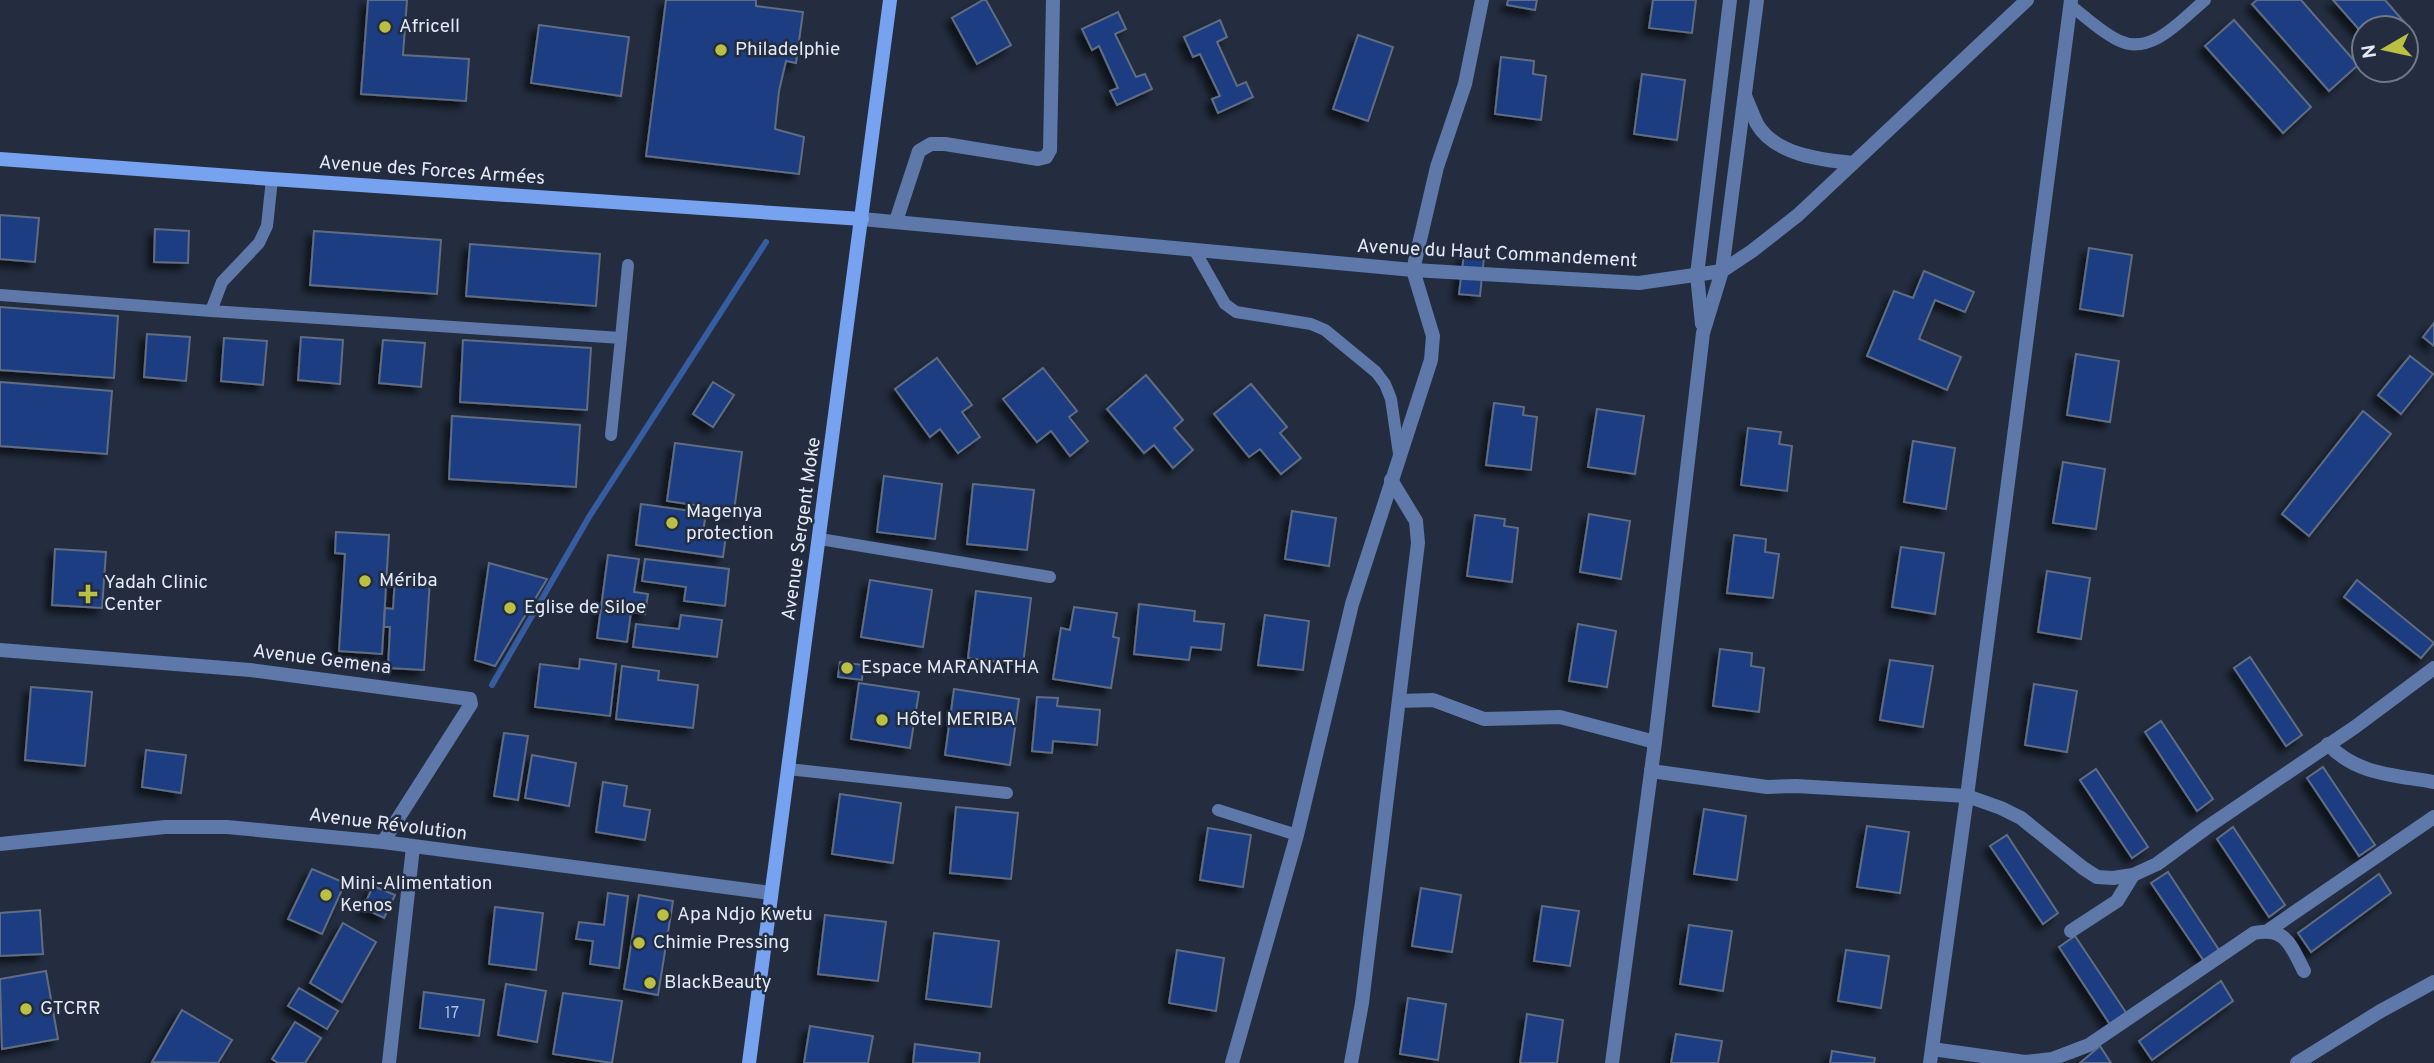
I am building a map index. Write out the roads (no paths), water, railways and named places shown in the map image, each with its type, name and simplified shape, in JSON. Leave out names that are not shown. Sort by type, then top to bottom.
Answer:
[{"type":"main road","name":"Avenue Sergent Moke","points":[[749,1063],[890,0]]},
{"type":"main road","name":"Avenue des Forces Armées","points":[[0,159],[862,219]]},
{"type":"street","points":[[895,221],[919,150],[932,144],[1038,159],[1046,157],[1050,150],[1054,0]]},
{"type":"street","points":[[1232,1063],[1297,835],[1352,604],[1431,360],[1433,336],[1413,270],[1435,176],[1465,84],[1482,0]]},
{"type":"street","points":[[1703,333],[1698,275],[1730,0]]},
{"type":"street","points":[[1612,1063],[1655,742],[1703,333],[1723,271],[1757,0]]},
{"type":"street","name":"Avenue du Haut Commandement","points":[[862,219],[1413,270],[1639,283],[1723,271],[1798,215],[2027,0]]},
{"type":"street","points":[[2071,3],[1931,1056],[2025,1062],[2052,1059],[2089,1045],[2254,933],[2269,930],[2434,817]]},
{"type":"street","points":[[1746,98],[1758,127],[1788,149],[1813,159],[1853,163]]},
{"type":"street","points":[[1351,1063],[1362,1003],[1418,532],[1416,521],[1391,480]]},
{"type":"street","name":"Avenue Gemena","points":[[0,650],[250,670],[470,699],[471,704],[383,842]]},
{"type":"street","points":[[1651,771],[1767,787],[1796,786],[1967,796],[2021,818],[2097,877],[2113,878],[2133,874],[2157,864],[2434,668]]},
{"type":"street","points":[[1399,701],[1433,700],[1484,719],[1560,716],[1655,742]]},
{"type":"street","points":[[2328,744],[2339,756],[2365,770],[2434,782]]},
{"type":"street","name":"Avenue Révolution","points":[[0,844],[198,825],[383,842],[771,893]]},
{"type":"street","points":[[388,1063],[413,847]]},
{"type":"street","points":[[2071,931],[2117,901],[2133,874]]},
{"type":"street","points":[[2269,930],[2281,934],[2304,971]]},
{"type":"street","points":[[2297,1063],[2379,1012],[2434,982]]},
{"type":"lane","points":[[2071,3],[2120,41],[2133,45],[2146,44],[2157,39],[2205,0]]},
{"type":"lane","points":[[211,311],[222,282],[259,243],[267,226],[272,179]]},
{"type":"lane","points":[[1195,251],[1225,304],[1236,312],[1311,324],[1325,330],[1376,372],[1385,384],[1391,400],[1399,454]]},
{"type":"lane","points":[[611,435],[628,265]]},
{"type":"lane","points":[[0,295],[621,338]]},
{"type":"lane","points":[[820,539],[1050,577]]},
{"type":"lane","points":[[788,769],[1007,793]]},
{"type":"lane","points":[[1218,810],[1297,835]]},
{"type":"waterway","points":[[492,685],[589,517],[766,242]]},
{"type":"place","name":"Africell","points":[[385,27]]},
{"type":"place","name":"Philadelphie","points":[[721,50]]},
{"type":"place","name":"Magenya protection","points":[[672,523]]},
{"type":"place","name":"Mériba","points":[[365,581]]},
{"type":"place","name":"Yadah Clinic Center","points":[[88,594]]},
{"type":"place","name":"Eglise de Siloe","points":[[510,608]]},
{"type":"place","name":"Espace MARANATHA","points":[[847,668]]},
{"type":"place","name":"Hôtel MERIBA","points":[[882,720]]},
{"type":"place","name":"Mini-Alimentation Kenos","points":[[326,895]]},
{"type":"place","name":"Apa Ndjo Kwetu","points":[[663,915]]},
{"type":"place","name":"Chimie Pressing","points":[[639,943]]},
{"type":"place","name":"BlackBeauty","points":[[650,983]]},
{"type":"place","name":"GTCRR","points":[[26,1009]]}]
